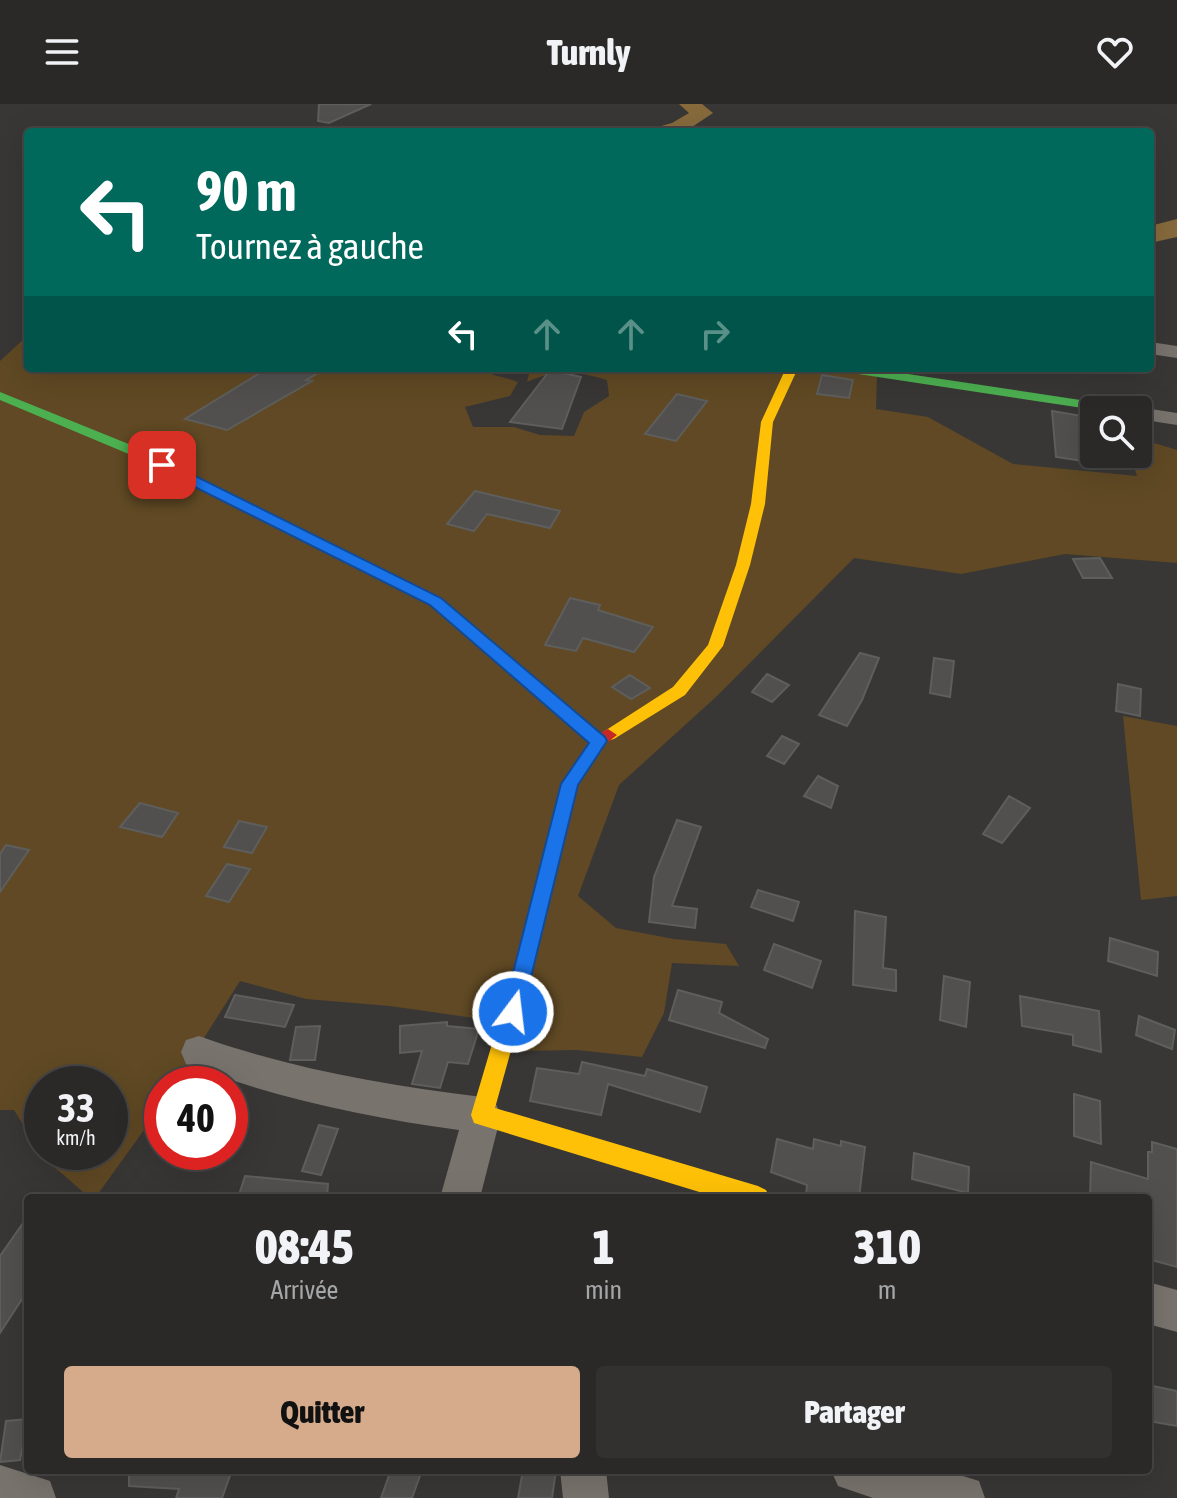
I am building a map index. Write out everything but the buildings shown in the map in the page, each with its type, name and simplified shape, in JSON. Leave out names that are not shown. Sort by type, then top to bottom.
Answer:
[{"type":"street","points":[[1154,349],[1177,352]]},
{"type":"street","points":[[461,1194],[521,983],[570,784],[598,741],[679,691],[715,646],[743,565],[758,504],[767,422],[790,372]]},
{"type":"street","points":[[871,372],[1080,404]]},
{"type":"street","points":[[0,396],[136,452],[435,601],[598,741]]},
{"type":"street","points":[[1152,415],[1177,419]]},
{"type":"street","points":[[199,1052],[268,1078],[300,1086],[482,1115],[745,1194]]},
{"type":"street","points":[[1152,1304],[1177,1311]]},
{"type":"street","points":[[583,1474],[586,1498]]},
{"type":"street","points":[[869,1474],[962,1498]]},
{"type":"street","points":[[0,1488],[33,1498]]},
{"type":"shaded area","points":[[24,339],[24,372],[484,372],[518,382],[510,396],[465,407],[473,427],[514,427],[540,435],[574,436],[584,412],[609,396],[607,380],[567,372],[849,372],[877,376],[876,409],[928,417],[1013,464],[1137,476],[1134,468],[1152,468],[1152,442],[1177,450],[1177,563],[1065,554],[961,574],[854,558],[717,696],[619,785],[578,896],[616,928],[674,939],[726,944],[739,966],[672,963],[664,1013],[642,1057],[577,1050],[517,1051],[495,1021],[390,1006],[306,999],[240,981],[186,1066],[144,1066],[144,1130],[128,1152],[128,1066],[24,1066],[24,1126],[14,1110],[0,1110],[0,361]]},
{"type":"shaded area","points":[[527,372],[567,372],[549,375],[527,382]]},
{"type":"shaded area","points":[[1123,716],[1177,726],[1177,896],[1141,900]]},
{"type":"shaded area","points":[[58,1170],[115,1170],[98,1194],[85,1194]]},
{"type":"waterway","points":[[675,128],[703,113],[689,104]]},
{"type":"waterway","points":[[1154,233],[1169,232],[1167,228],[1177,226]]},
{"type":"traffic: fast","points":[[871,372],[1080,404]]},
{"type":"traffic: fast","points":[[0,396],[136,452],[362,565]]},
{"type":"traffic: slow","points":[[608,735],[679,691],[715,646],[743,565],[758,504],[767,422],[790,372]]},
{"type":"traffic: slow","points":[[362,565],[435,601],[598,741]]},
{"type":"traffic: slow","points":[[515,1000],[482,1115],[745,1194]]},
{"type":"traffic: jam","points":[[515,1000],[570,784],[598,741],[608,735]]},
{"type":"route","points":[[162,465],[435,601],[598,741],[570,784],[513,1012]]}]
